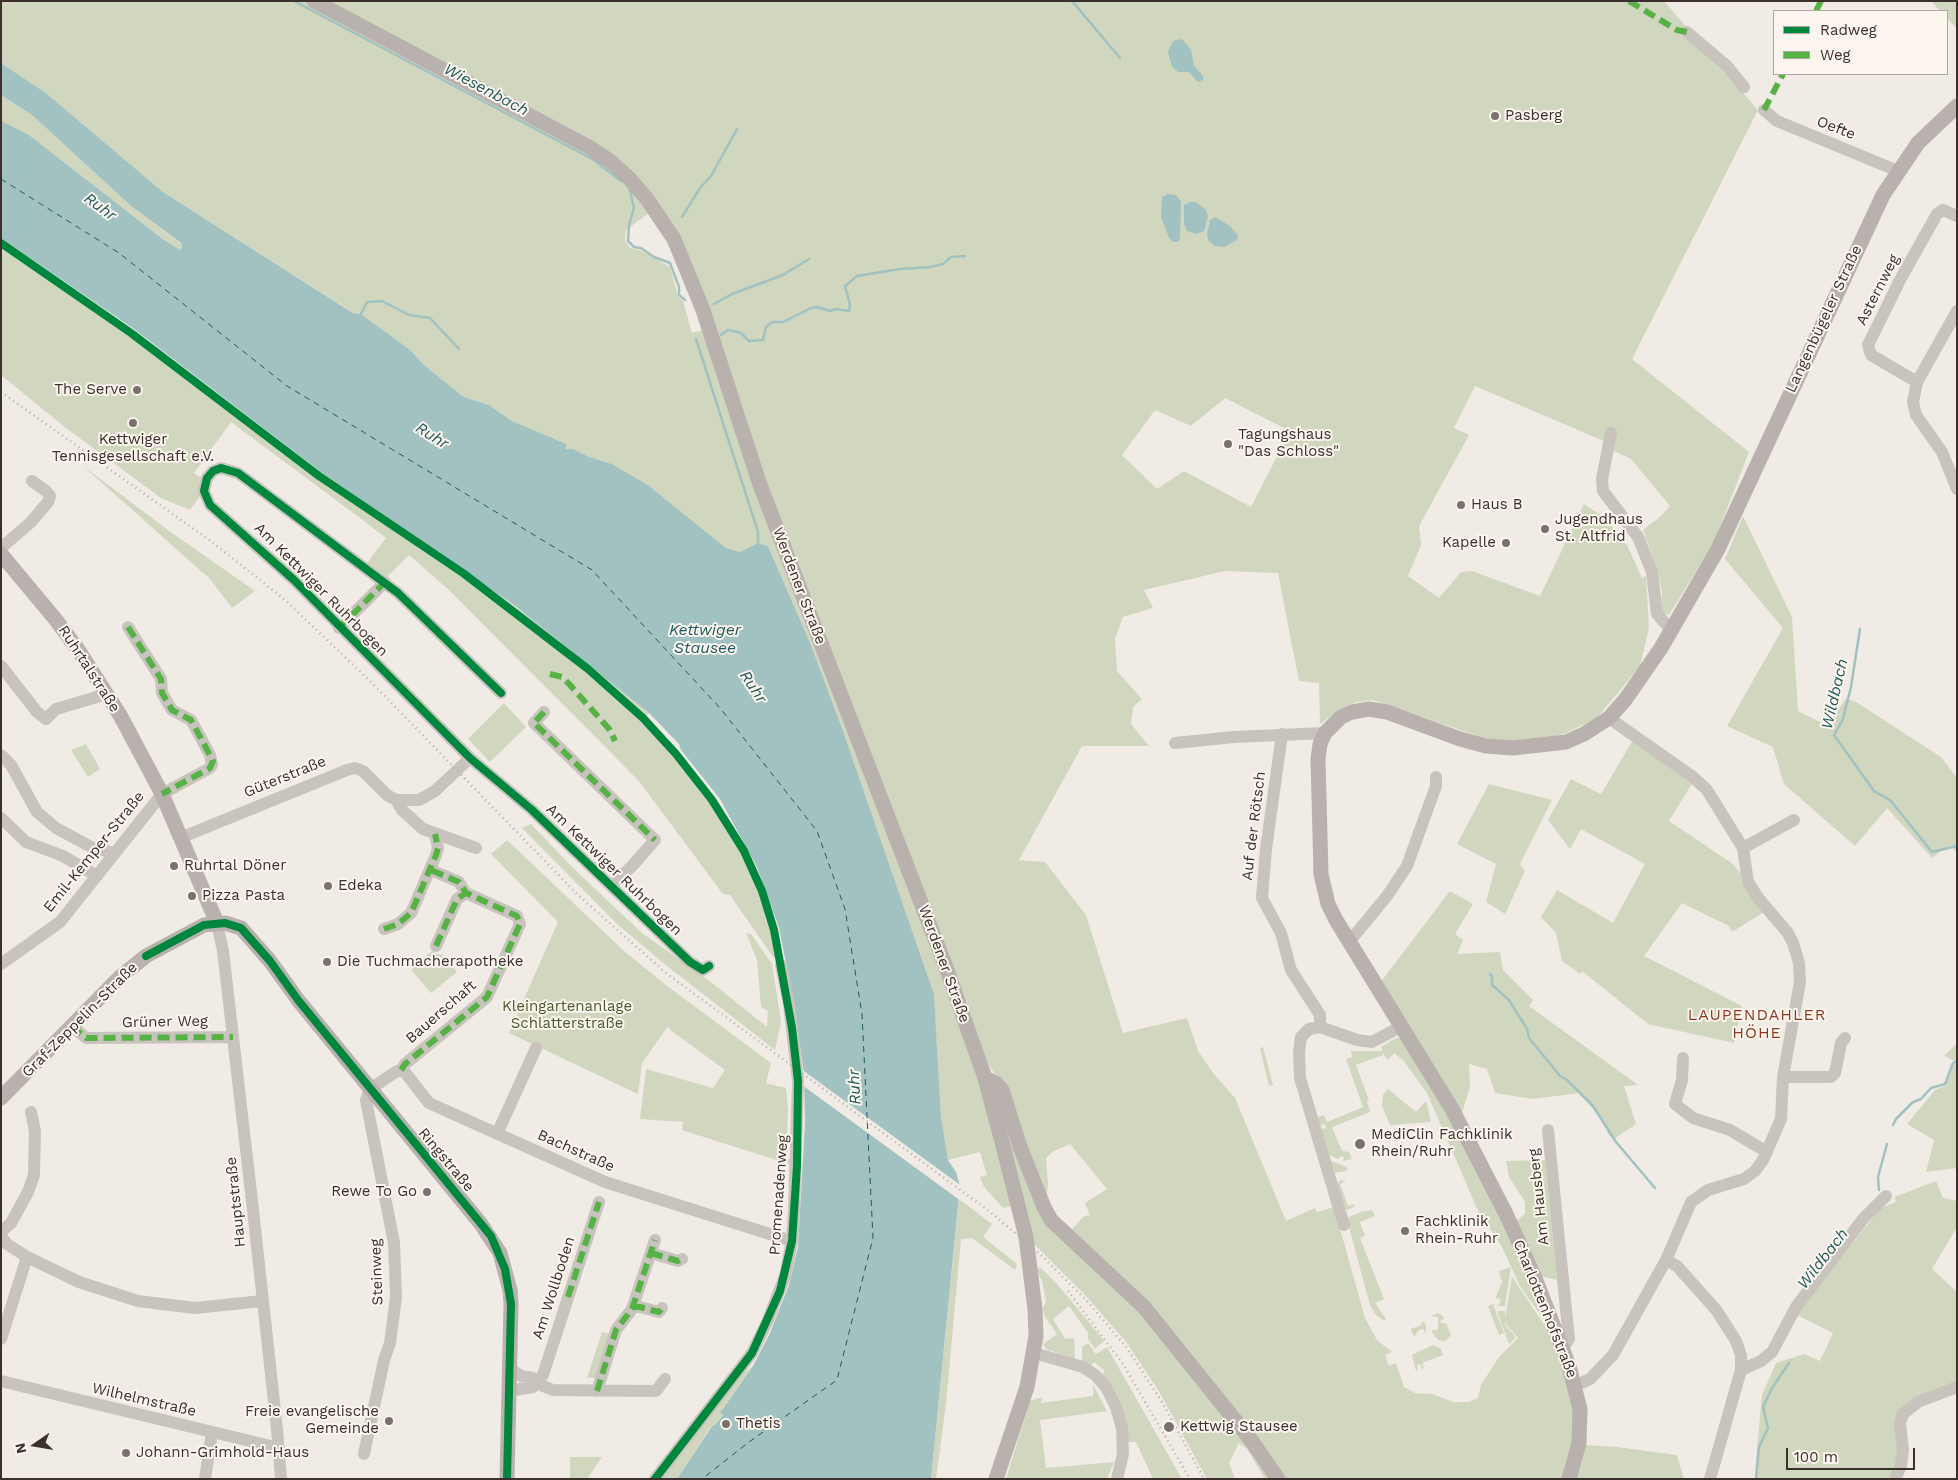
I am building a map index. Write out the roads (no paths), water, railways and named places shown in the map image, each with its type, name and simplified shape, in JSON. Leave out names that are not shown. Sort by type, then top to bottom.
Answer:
[{"type":"main road","name":"Werdener Straße","points":[[314,1],[596,152],[628,177],[656,210],[670,232],[703,310],[760,485],[947,970],[985,1078],[1026,1237],[1035,1308],[1034,1352],[1027,1387],[996,1479]]},
{"type":"main road","name":"Langenbügeler Straße","points":[[1672,631],[1718,549],[1883,195],[1918,144],[1957,106]]},
{"type":"main road","name":"Ruhrtalstraße","points":[[1,554],[56,620],[107,694],[162,794],[217,923]]},
{"type":"main road","points":[[1324,733],[1341,717],[1352,712],[1369,709],[1387,712],[1460,739],[1486,746],[1531,747],[1566,742],[1584,734],[1609,718],[1625,700],[1672,631]]},
{"type":"main road","name":"Charlottenhofstraße","points":[[1324,733],[1318,759],[1321,874],[1328,904],[1349,942],[1452,1109],[1490,1181],[1535,1278],[1563,1348],[1575,1386],[1581,1430],[1577,1455],[1569,1479]]},
{"type":"main road","name":"Graf-Zeppelin-Straße","points":[[1,1098],[120,977],[146,956],[196,928],[217,923]]},
{"type":"main road","name":"Ringstraße","points":[[217,923],[233,924],[246,932],[370,1089],[491,1236],[500,1254],[510,1290],[507,1479]]},
{"type":"main road","points":[[985,1078],[1001,1088],[1020,1147],[1051,1220],[1144,1307],[1251,1440],[1278,1479]]},
{"type":"street","points":[[1687,32],[1727,66],[1744,87]]},
{"type":"street","name":"Oefte","points":[[1764,110],[1777,121],[1898,172]]},
{"type":"street","name":"Asternweg","points":[[1917,382],[1871,355],[1868,345],[1901,278],[1937,214],[1943,210],[1957,216]]},
{"type":"street","points":[[1957,311],[1917,382],[1913,395],[1916,416],[1937,444],[1957,489]]},
{"type":"street","points":[[1611,434],[1602,474],[1602,488],[1607,499],[1638,537],[1652,572],[1657,614],[1672,631]]},
{"type":"street","name":"Am Kettwiger Ruhrbogen","points":[[501,693],[385,582],[238,474],[227,468],[213,471],[207,478],[204,491],[210,505],[285,571],[339,628],[470,758],[532,810],[690,962],[703,970],[709,966]]},
{"type":"street","points":[[1,548],[31,522],[48,502],[50,496],[32,481]]},
{"type":"street","name":"Am Kettwiger Ruhrbogen","points":[[339,628],[385,582]]},
{"type":"street","points":[[128,627],[161,679],[162,693],[172,710],[191,720],[213,761],[210,768],[162,794]]},
{"type":"street","points":[[1,666],[37,712],[46,719],[56,710],[107,694]]},
{"type":"street","name":"Am Kettwiger Ruhrbogen","points":[[544,712],[534,723],[655,840],[611,886]]},
{"type":"street","points":[[1575,1386],[1590,1379],[1613,1355],[1666,1260],[1688,1208],[1695,1198],[1708,1190],[1739,1181],[1750,1175],[1760,1164],[1767,1152],[1781,1119],[1783,1077],[1800,982],[1799,963],[1788,932],[1758,899],[1748,882],[1743,848],[1707,790],[1693,776],[1609,718]]},
{"type":"street","points":[[1174,743],[1316,731],[1324,733]]},
{"type":"street","name":"Auf der Rötsch","points":[[1282,734],[1268,830],[1262,898],[1281,933],[1292,970],[1320,1015],[1320,1027]]},
{"type":"street","points":[[1,755],[11,765],[38,812],[56,828],[93,848],[115,853]]},
{"type":"street","points":[[396,800],[413,802],[429,795],[470,758]]},
{"type":"street","name":"Güterstraße","points":[[180,838],[355,768],[363,771],[387,795],[396,800],[402,810],[417,825],[435,834],[476,848]]},
{"type":"street","points":[[1349,942],[1388,894],[1407,866],[1436,786],[1436,777]]},
{"type":"street","name":"Emil-Kemper-Straße","points":[[1,964],[60,922],[162,794]]},
{"type":"street","points":[[1,818],[26,842],[63,856],[97,876]]},
{"type":"street","points":[[1743,848],[1794,820]]},
{"type":"street","points":[[384,929],[398,924],[411,913],[431,870],[438,848],[435,834]]},
{"type":"street","name":"Bauerschaft","points":[[401,1070],[404,1064],[488,997],[520,924],[517,916],[466,894],[459,882],[431,870]]},
{"type":"street","points":[[436,946],[457,899],[466,894]]},
{"type":"street","name":"Hauptstraße","points":[[217,923],[224,951],[279,1448],[280,1479]]},
{"type":"street","name":"Promenadenweg","points":[[656,1479],[752,1353],[780,1291],[792,1241],[797,1160],[798,1082],[789,1004],[781,965]]},
{"type":"street","name":"Grüner Weg","points":[[72,1026],[86,1038],[233,1037]]},
{"type":"street","points":[[1344,1225],[1300,1076],[1298,1052],[1302,1035],[1312,1028],[1320,1027],[1368,1042],[1378,1040],[1402,1026]]},
{"type":"street","points":[[1783,1077],[1831,1077],[1835,1074],[1841,1043],[1845,1038]]},
{"type":"street","points":[[496,1134],[536,1048]]},
{"type":"street","points":[[1683,1058],[1682,1080],[1675,1104],[1693,1118],[1730,1130],[1767,1152]]},
{"type":"street","points":[[370,1089],[401,1070]]},
{"type":"street","name":"Bachstraße","points":[[401,1070],[429,1103],[605,1182],[792,1241]]},
{"type":"street","name":"Steinweg","points":[[364,1454],[384,1360],[390,1343],[396,1298],[394,1243],[366,1108],[366,1100],[370,1089]]},
{"type":"street","points":[[31,1112],[35,1131],[34,1175],[28,1192],[11,1223],[1,1234],[7,1244],[27,1257],[79,1282],[138,1300],[195,1308],[262,1301]]},
{"type":"street","name":"Am Hausberg","points":[[1548,1130],[1569,1339],[1563,1348]]},
{"type":"street","points":[[1741,1370],[1761,1361],[1772,1352],[1796,1307],[1863,1219],[1886,1196]]},
{"type":"street","name":"Am Wollboden","points":[[538,1384],[544,1375],[599,1202]]},
{"type":"street","points":[[597,1391],[616,1330],[633,1307],[656,1240]]},
{"type":"street","points":[[651,1253],[678,1261],[682,1259]]},
{"type":"street","points":[[1,1339],[27,1257]]},
{"type":"street","points":[[1666,1260],[1677,1266],[1720,1315],[1739,1348],[1741,1370],[1710,1479]]},
{"type":"street","points":[[633,1307],[659,1312],[662,1308]]},
{"type":"street","points":[[1034,1352],[1084,1368],[1095,1375],[1106,1387],[1116,1407],[1122,1428],[1123,1454],[1117,1479]]},
{"type":"street","points":[[509,1361],[516,1373],[533,1378],[538,1384],[553,1390],[656,1391],[665,1379]]},
{"type":"street","name":"Wilhelmstraße","points":[[1,1381],[279,1448]]},
{"type":"street","points":[[509,1391],[529,1389],[538,1384]]},
{"type":"street","points":[[1895,1479],[1901,1466],[1903,1450],[1900,1423],[1903,1414],[1918,1402],[1957,1387]]},
{"type":"street","points":[[205,1479],[212,1433]]},
{"type":"water","points":[[1182,39],[1191,50],[1194,66],[1203,76],[1203,80],[1198,82],[1189,72],[1178,72],[1172,67],[1168,52],[1173,41]]},
{"type":"water","name":"Kettwiger Stausee","points":[[1,63],[46,93],[163,192],[353,313],[361,314],[409,349],[425,366],[464,397],[489,405],[512,421],[566,444],[566,449],[573,449],[589,457],[612,464],[648,485],[726,548],[740,552],[758,543],[768,546],[811,645],[842,728],[934,994],[941,1117],[948,1160],[956,1172],[960,1186],[931,1479],[677,1479],[712,1426],[723,1415],[720,1413],[753,1366],[770,1333],[789,1285],[798,1247],[805,1122],[804,1074],[794,1003],[779,928],[757,867],[720,799],[681,750],[679,744],[649,713],[514,605],[321,472],[134,329],[1,238],[1,121],[29,135],[164,240],[180,250],[182,247],[181,243],[131,206],[32,115],[1,95]]},
{"type":"water","points":[[1168,194],[1176,195],[1181,201],[1180,238],[1178,242],[1173,242],[1169,238],[1161,217],[1162,197]]},
{"type":"water","points":[[1196,202],[1206,210],[1208,216],[1204,231],[1196,234],[1187,231],[1184,224],[1184,205]]},
{"type":"water","points":[[1215,217],[1230,226],[1238,236],[1237,240],[1224,247],[1215,246],[1209,241],[1207,235],[1210,220]]},
{"type":"waterway","name":"Wiesenbach","points":[[294,1],[594,160],[621,181]]},
{"type":"waterway","name":"Wiesenbach","points":[[1072,1],[1120,58]]},
{"type":"waterway","points":[[682,217],[700,188],[711,176],[737,129]]},
{"type":"waterway","points":[[630,190],[634,208],[629,225],[628,241],[634,247],[641,248],[654,257],[670,263],[679,287],[679,295],[685,300]]},
{"type":"waterway","points":[[721,335],[728,330],[741,333],[749,341],[763,340],[766,327],[772,322],[783,322],[811,308],[849,311],[850,305],[845,286],[857,276],[900,269],[930,267],[943,264],[951,257],[965,256]]},
{"type":"waterway","points":[[714,304],[732,294],[783,275],[809,259]]},
{"type":"waterway","points":[[361,314],[367,302],[382,301],[409,315],[430,318],[459,349]]},
{"type":"waterway","points":[[696,339],[758,532],[758,545]]},
{"type":"waterway","name":"Wildbach","points":[[1860,629],[1851,687],[1843,719],[1834,735],[1874,791],[1890,800],[1932,852],[1957,846]]},
{"type":"waterway","points":[[1490,974],[1492,976],[1492,985],[1509,1000],[1527,1029],[1529,1038],[1560,1076],[1567,1080],[1593,1106],[1616,1142],[1655,1188]]},
{"type":"waterway","name":"Wildbach","points":[[1893,1125],[1896,1119],[1913,1102],[1921,1099],[1931,1088],[1945,1084],[1953,1063],[1957,1061]]},
{"type":"waterway","name":"Wildbach","points":[[1879,1190],[1878,1177],[1887,1144]]},
{"type":"waterway","name":"Wildbach","points":[[1756,1479],[1759,1447],[1768,1428],[1763,1407],[1772,1388],[1789,1363]]},
{"type":"railway","points":[[1,392],[212,542],[285,600],[370,681],[578,895],[666,973],[989,1211],[1042,1256],[1086,1300],[1127,1348],[1162,1402],[1204,1479]]},
{"type":"railway","points":[[1068,1291],[1123,1364],[1190,1479]]},
{"type":"place","name":"Pasberg","points":[[1495,116]]},
{"type":"place","name":"The Serve","points":[[137,390]]},
{"type":"place","name":"Kettwiger Tennisgesellschaft e.V.","points":[[133,423]]},
{"type":"place","name":"Tagungshaus \"Das Schloss\"","points":[[1228,444]]},
{"type":"place","name":"Haus B","points":[[1461,505]]},
{"type":"place","name":"Jugendhaus St. Altfrid","points":[[1545,529]]},
{"type":"place","name":"Kapelle","points":[[1506,543]]},
{"type":"place","name":"Ruhrtal Döner","points":[[174,866]]},
{"type":"place","name":"Edeka","points":[[328,886]]},
{"type":"place","name":"Pizza Pasta","points":[[192,896]]},
{"type":"place","name":"Die Tuchmacherapotheke","points":[[327,962]]},
{"type":"place","name":"MediClin Fachklinik Rhein/Ruhr","points":[[1360,1144]]},
{"type":"place","name":"Rewe To Go","points":[[427,1192]]},
{"type":"place","name":"Fachklinik Rhein-Ruhr","points":[[1405,1231]]},
{"type":"place","name":"Freie evangelische Gemeinde","points":[[389,1421]]},
{"type":"place","name":"Thetis","points":[[726,1424]]},
{"type":"place","name":"Kettwig Stausee","points":[[1169,1427]]},
{"type":"place","name":"Johann-Grimhold-Haus","points":[[126,1453]]},
{"type":"district","name":"LAUPENDAHLER HÖHE","points":[[1757,1024]]},
{"type":"water label","name":"Ruhr","points":[[100,207]]},
{"type":"water label","name":"Ruhr","points":[[432,436]]},
{"type":"water label","name":"Ruhr","points":[[753,687]]},
{"type":"water label","name":"Ruhr","points":[[855,1087]]},
{"type":"park label","name":"Kleingartenanlage Schlatterstraße","points":[[567,1016]]}]
